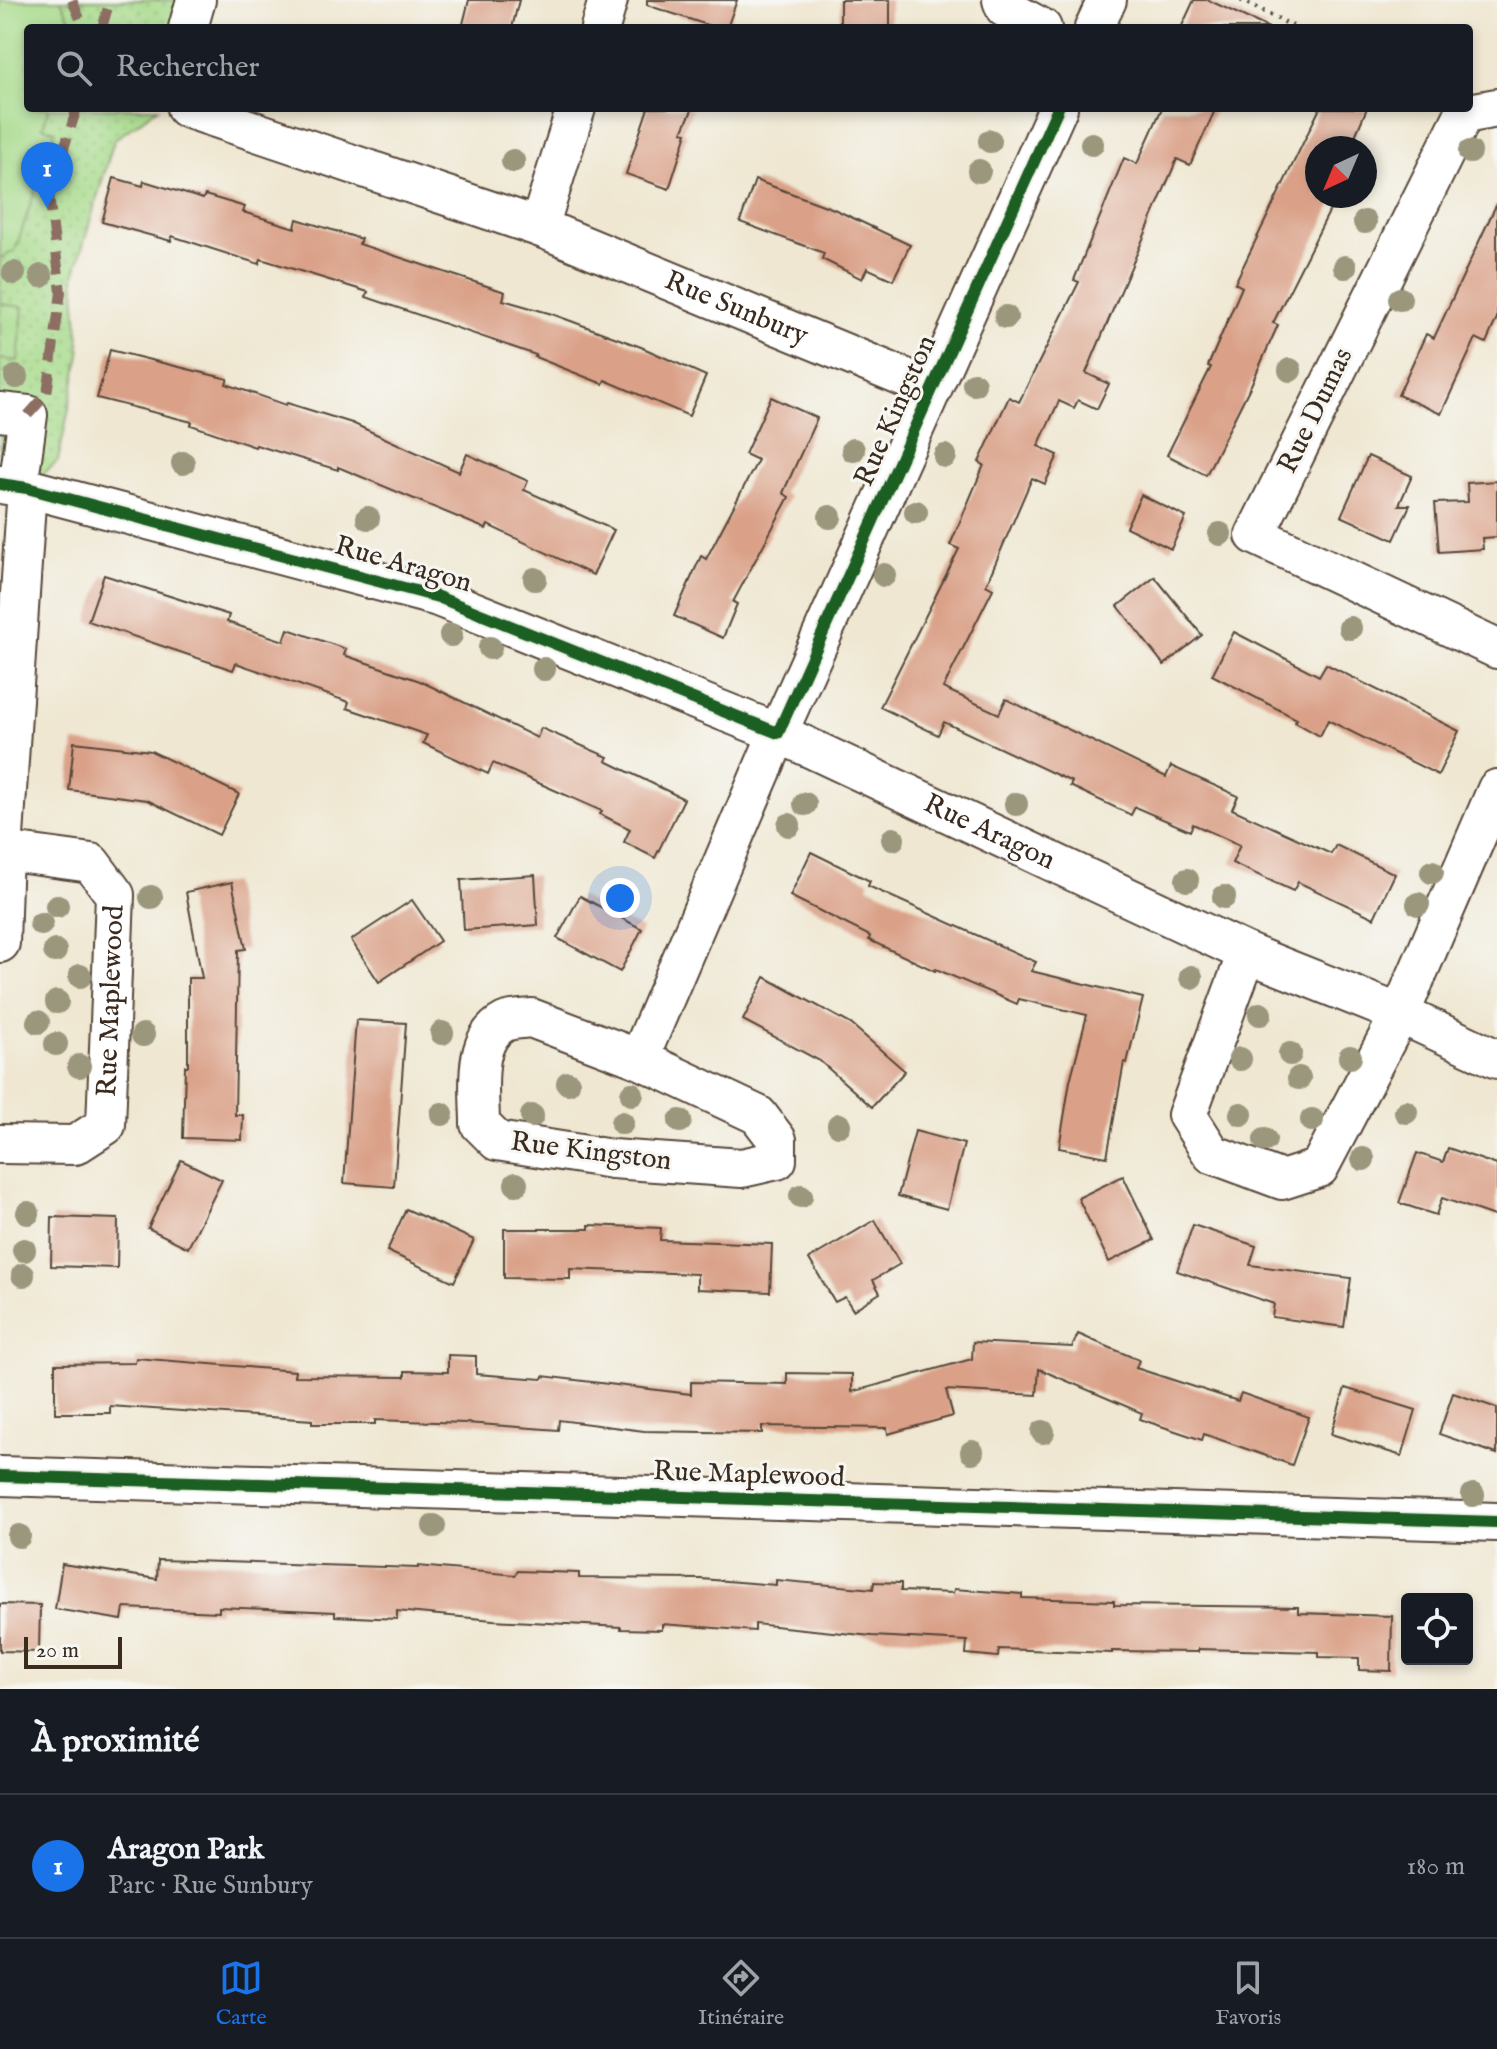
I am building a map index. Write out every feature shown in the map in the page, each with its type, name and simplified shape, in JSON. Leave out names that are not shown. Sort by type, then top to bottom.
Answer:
[{"type":"street","points":[[189,24],[196,0]]},
{"type":"street","points":[[601,24],[608,0]]},
{"type":"street","points":[[1002,0],[1005,8],[1035,24]]},
{"type":"street","points":[[1096,24],[1107,0]]},
{"type":"street","name":"Rue Dumas","points":[[1497,108],[1464,114],[1255,535],[1497,649]]},
{"type":"street","name":"Rue Sunbury","points":[[198,112],[539,227],[932,389]]},
{"type":"street","points":[[539,227],[575,112]]},
{"type":"street","name":"Rue Kingston","points":[[639,1059],[778,733],[1056,112]]},
{"type":"street","points":[[0,412],[28,415],[15,486],[0,943]]},
{"type":"street","name":"Rue Aragon","points":[[15,486],[438,597],[778,733],[1247,953],[1400,1014],[1497,1059]]},
{"type":"street","points":[[1460,634],[1497,614]]},
{"type":"street","points":[[1247,953],[1187,1115],[1212,1154],[1282,1180],[1319,1168],[1400,1014],[1497,789]]},
{"type":"street","name":"Rue Maplewood","points":[[0,1144],[75,1145],[106,1125],[115,895],[91,863],[3,851]]},
{"type":"street","name":"Rue Kingston","points":[[531,1018],[639,1059],[758,1115],[777,1140],[777,1160],[742,1168],[612,1159],[497,1141],[480,1124],[480,1073],[485,1039],[506,1021],[531,1018]]},
{"type":"street","name":"Rue Maplewood","points":[[0,1476],[1497,1522]]},
{"type":"path","points":[[1241,0],[1288,24]]},
{"type":"green space","points":[[0,0],[196,0],[189,24],[24,24],[24,112],[152,112],[114,140],[74,276],[80,355],[58,461],[27,488],[0,484]]},
{"type":"green space","points":[[0,0],[61,0],[72,24],[24,24],[24,112],[48,112],[43,127],[55,131],[15,251],[0,258]]},
{"type":"green space","points":[[0,304],[23,307],[18,361],[0,359]]},
{"type":"building","points":[[469,0],[519,0],[513,24],[463,24]]},
{"type":"building","points":[[647,0],[737,0],[728,24],[704,24],[647,5]]},
{"type":"building","points":[[840,0],[890,0],[890,24],[840,24]]},
{"type":"building","points":[[1194,0],[1208,0],[1260,24],[1183,24]]},
{"type":"building","points":[[647,112],[691,112],[682,132],[687,133],[669,189],[626,174]]},
{"type":"building","points":[[1160,112],[1214,112],[1190,165],[1177,159],[1086,373],[1109,384],[1097,409],[1078,400],[1074,408],[1059,401],[1038,446],[1058,455],[1045,484],[1032,478],[986,585],[993,589],[943,688],[999,714],[1006,699],[1166,777],[1171,766],[1238,796],[1232,809],[1331,854],[1336,845],[1395,874],[1374,918],[1298,882],[1293,891],[1232,863],[1240,845],[1193,824],[1190,831],[1135,807],[1131,815],[1070,786],[1072,782],[944,722],[938,735],[880,707],[959,549],[950,545],[984,465],[979,462],[1009,397],[1019,402],[1079,282],[1074,280],[1124,158],[1137,164]]},
{"type":"building","points":[[1318,112],[1365,112],[1355,136],[1306,136]]},
{"type":"building","points":[[1305,139],[1305,208],[1331,208],[1273,323],[1278,325],[1206,475],[1167,455],[1211,367],[1208,366],[1242,287],[1235,283]]},
{"type":"building","points":[[114,178],[143,186],[144,181],[203,199],[205,195],[245,207],[243,212],[295,228],[297,219],[361,239],[359,244],[505,292],[503,300],[552,314],[641,347],[706,376],[689,416],[605,380],[603,384],[536,355],[366,297],[368,292],[261,259],[259,264],[172,236],[171,241],[102,222]]},
{"type":"building","points":[[755,180],[834,209],[910,245],[893,280],[867,268],[862,279],[822,259],[824,253],[740,222]]},
{"type":"building","points":[[1497,203],[1497,318],[1486,343],[1476,338],[1441,414],[1398,395],[1426,334],[1434,338]]},
{"type":"building","points":[[110,350],[228,379],[226,384],[352,423],[459,472],[467,454],[528,481],[524,490],[614,530],[593,575],[488,525],[486,529],[338,467],[338,470],[255,447],[191,425],[192,422],[97,398]]},
{"type":"building","points":[[771,397],[817,418],[783,493],[789,497],[733,602],[737,604],[723,638],[674,616],[701,556],[706,559],[758,460],[745,454]]},
{"type":"building","points":[[1368,456],[1412,476],[1399,505],[1410,505],[1394,540],[1341,516]]},
{"type":"building","points":[[1497,481],[1497,537],[1482,538],[1483,549],[1439,552],[1435,503],[1468,502],[1467,483]]},
{"type":"building","points":[[1141,495],[1186,517],[1171,549],[1126,527]]},
{"type":"building","points":[[104,575],[229,615],[227,622],[284,641],[288,629],[346,649],[344,655],[420,681],[537,738],[541,728],[608,757],[606,761],[684,799],[655,858],[624,842],[630,829],[600,814],[602,811],[493,763],[488,774],[423,743],[427,735],[347,708],[349,702],[236,663],[233,670],[88,621]]},
{"type":"building","points":[[1155,577],[1202,635],[1164,665],[1118,606]]},
{"type":"building","points":[[1234,632],[1319,676],[1326,664],[1459,731],[1438,775],[1328,720],[1320,736],[1295,722],[1297,719],[1212,675]]},
{"type":"building","points":[[74,742],[151,751],[239,794],[219,835],[147,800],[69,790]]},
{"type":"building","points":[[811,852],[870,881],[868,886],[1036,962],[1031,971],[1143,998],[1127,1063],[1124,1062],[1107,1157],[1059,1148],[1070,1081],[1087,1015],[1019,999],[1017,1004],[869,940],[870,936],[790,896]]},
{"type":"building","points":[[535,875],[538,925],[464,930],[461,880]]},
{"type":"building","points":[[232,882],[246,949],[238,950],[235,1115],[243,1115],[242,1140],[183,1138],[185,1066],[188,1066],[188,978],[202,978],[186,892]]},
{"type":"building","points":[[580,896],[642,929],[620,972],[557,938]]},
{"type":"building","points":[[412,900],[440,941],[379,982],[351,940]]},
{"type":"building","points":[[765,977],[851,1024],[905,1071],[872,1107],[820,1061],[743,1020]]},
{"type":"building","points":[[356,1020],[406,1023],[394,1187],[344,1183]]},
{"type":"building","points":[[915,1131],[964,1144],[947,1209],[898,1196]]},
{"type":"building","points":[[1448,1148],[1497,1165],[1497,1217],[1442,1198],[1436,1215],[1399,1203],[1417,1153],[1443,1162]]},
{"type":"building","points":[[181,1160],[222,1180],[188,1248],[148,1228]]},
{"type":"building","points":[[1123,1176],[1154,1240],[1109,1262],[1078,1198]]},
{"type":"building","points":[[406,1209],[474,1240],[454,1282],[387,1251]]},
{"type":"building","points":[[52,1217],[118,1219],[117,1268],[51,1266]]},
{"type":"building","points":[[875,1220],[900,1264],[873,1280],[880,1293],[853,1310],[845,1297],[835,1302],[809,1259]]},
{"type":"building","points":[[589,1225],[661,1228],[660,1240],[772,1244],[770,1292],[697,1289],[697,1274],[570,1269],[570,1279],[504,1278],[504,1229],[589,1229]]},
{"type":"building","points":[[1193,1225],[1256,1246],[1250,1265],[1351,1278],[1344,1327],[1272,1317],[1274,1304],[1177,1271]]},
{"type":"building","points":[[1078,1334],[1139,1360],[1136,1368],[1238,1401],[1241,1393],[1309,1417],[1292,1465],[1204,1434],[1202,1440],[1140,1419],[1142,1413],[1039,1369],[1037,1395],[946,1390],[953,1416],[888,1434],[887,1428],[762,1426],[762,1433],[644,1431],[559,1420],[558,1430],[375,1420],[375,1424],[312,1424],[312,1420],[110,1406],[110,1413],[55,1413],[55,1364],[135,1363],[136,1358],[295,1371],[294,1376],[405,1377],[405,1371],[448,1372],[448,1355],[476,1356],[476,1374],[542,1379],[543,1376],[691,1394],[691,1382],[787,1384],[787,1373],[852,1374],[852,1392],[972,1359],[973,1342],[1072,1347]]},
{"type":"building","points":[[1345,1388],[1416,1410],[1402,1456],[1331,1434]]},
{"type":"building","points":[[1453,1393],[1497,1408],[1497,1454],[1439,1434]]},
{"type":"building","points":[[158,1560],[418,1566],[516,1575],[517,1571],[579,1573],[579,1578],[701,1579],[776,1585],[776,1580],[873,1589],[874,1582],[901,1583],[901,1591],[953,1593],[954,1589],[1022,1594],[1022,1598],[1114,1601],[1114,1605],[1298,1607],[1298,1613],[1392,1616],[1391,1671],[1359,1670],[1359,1658],[1319,1657],[1319,1652],[1198,1649],[1198,1652],[1112,1653],[999,1649],[998,1657],[966,1654],[967,1641],[872,1636],[755,1624],[755,1631],[662,1624],[662,1630],[621,1629],[397,1611],[397,1619],[335,1616],[335,1612],[219,1607],[219,1612],[124,1608],[122,1620],[55,1609],[62,1564],[157,1579]]},
{"type":"building","points":[[0,1604],[40,1605],[39,1652],[0,1651]]},
{"type":"marked path","points":[[72,0],[82,24]]},
{"type":"marked path","points":[[103,24],[110,0]]},
{"type":"marked path","points":[[28,415],[47,394],[61,292],[49,195],[76,112]]},
{"type":"cycle path","points":[[0,484],[27,488],[438,597],[778,733],[1056,112]]},
{"type":"cycle path","points":[[0,1476],[1497,1522]]},
{"type":"place","name":"Aragon Park","points":[[47,208]]}]
